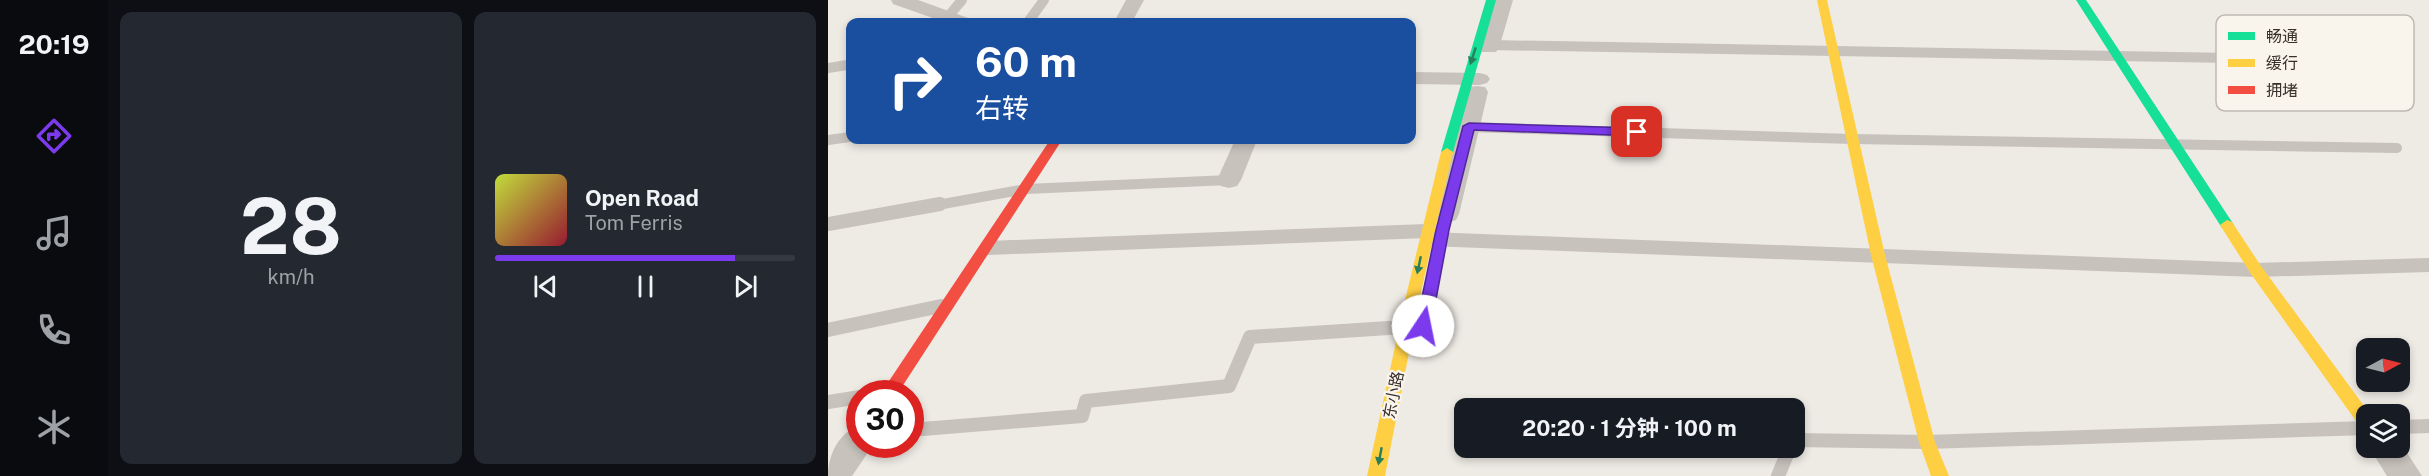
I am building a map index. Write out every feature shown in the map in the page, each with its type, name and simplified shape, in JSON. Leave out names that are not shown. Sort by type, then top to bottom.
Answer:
[{"type":"street","points":[[900,0],[949,18]]},
{"type":"street","points":[[1125,18],[1135,0]]},
{"type":"street","name":"东小路","points":[[1376,476],[1415,327],[1433,235],[1491,0]]},
{"type":"street","name":"东小路","points":[[1472,79],[1490,45],[1504,0]]},
{"type":"street","points":[[1822,0],[1878,255],[1927,442],[1940,476]]},
{"type":"street","points":[[2081,0],[2256,270],[2356,408]]},
{"type":"street","points":[[1416,78],[1472,79]]},
{"type":"street","points":[[897,380],[1026,189],[1054,144]]},
{"type":"street","points":[[1229,180],[1244,144]]},
{"type":"street","name":"东小路","points":[[1396,476],[1415,327]]},
{"type":"street","points":[[834,476],[846,458]]},
{"type":"street","points":[[2393,458],[2406,476]]},
{"type":"lane","points":[[955,18],[962,0]]},
{"type":"lane","points":[[1031,18],[1044,0]]},
{"type":"lane","points":[[1490,45],[1832,49],[2216,58]]},
{"type":"lane","points":[[828,68],[846,65]]},
{"type":"lane","points":[[1461,127],[1852,139],[2397,148]]},
{"type":"lane","points":[[828,140],[846,138]]},
{"type":"lane","points":[[828,224],[1026,189],[1229,180]]},
{"type":"lane","points":[[986,248],[1433,235],[2256,270],[2429,265]]},
{"type":"lane","points":[[828,330],[948,305]]},
{"type":"lane","points":[[924,429],[1082,416],[1086,401],[1229,386],[1250,337],[1415,327]]},
{"type":"lane","points":[[828,402],[846,399]]},
{"type":"lane","points":[[2410,427],[2429,426]]},
{"type":"lane","points":[[1805,440],[1927,442],[2356,428]]},
{"type":"lane","points":[[1778,476],[1785,458]]},
{"type":"traffic: fast","points":[[1447,152],[1491,0]]},
{"type":"traffic: fast","points":[[2081,0],[2227,225]]},
{"type":"traffic: slow","points":[[1822,0],[1878,255],[1927,442],[1940,476]]},
{"type":"traffic: slow","points":[[1376,476],[1413,296],[1447,152]]},
{"type":"traffic: slow","points":[[2227,225],[2256,270],[2356,408]]},
{"type":"traffic: jam","points":[[898,380],[1053,144]]},
{"type":"route","points":[[1423,326],[1442,230],[1469,126],[1637,132]]}]
